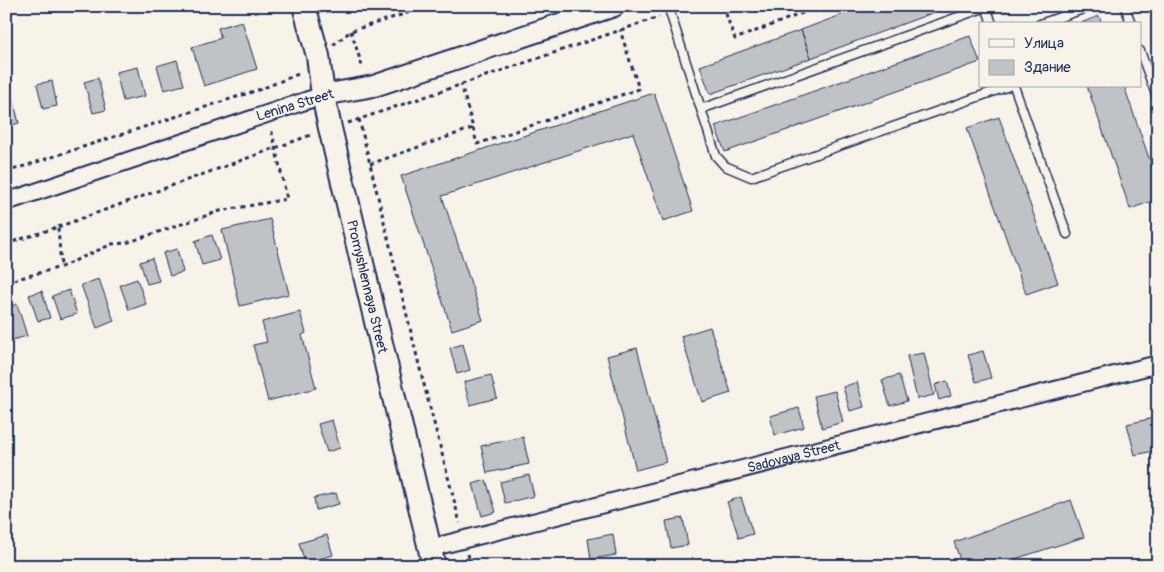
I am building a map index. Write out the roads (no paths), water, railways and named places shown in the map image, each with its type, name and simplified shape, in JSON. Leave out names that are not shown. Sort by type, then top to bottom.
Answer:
[{"type":"main road","name":"Promyshlennaya Street","points":[[304,6],[318,56],[330,128],[432,557]]},
{"type":"street","name":"Lenina Street","points":[[6,202],[323,95],[374,86],[614,6]]},
{"type":"street","name":"Sadovaya Street","points":[[432,557],[465,540],[1158,364]]},
{"type":"lane","points":[[1046,22],[1092,6]]},
{"type":"lane","points":[[1125,6],[1130,22]]},
{"type":"lane","points":[[701,109],[986,7],[991,22]]},
{"type":"lane","points":[[669,10],[716,156],[725,166],[750,177],[1002,88]]},
{"type":"lane","points":[[1142,56],[1158,100]]},
{"type":"lane","points":[[1015,88],[1066,234]]}]
